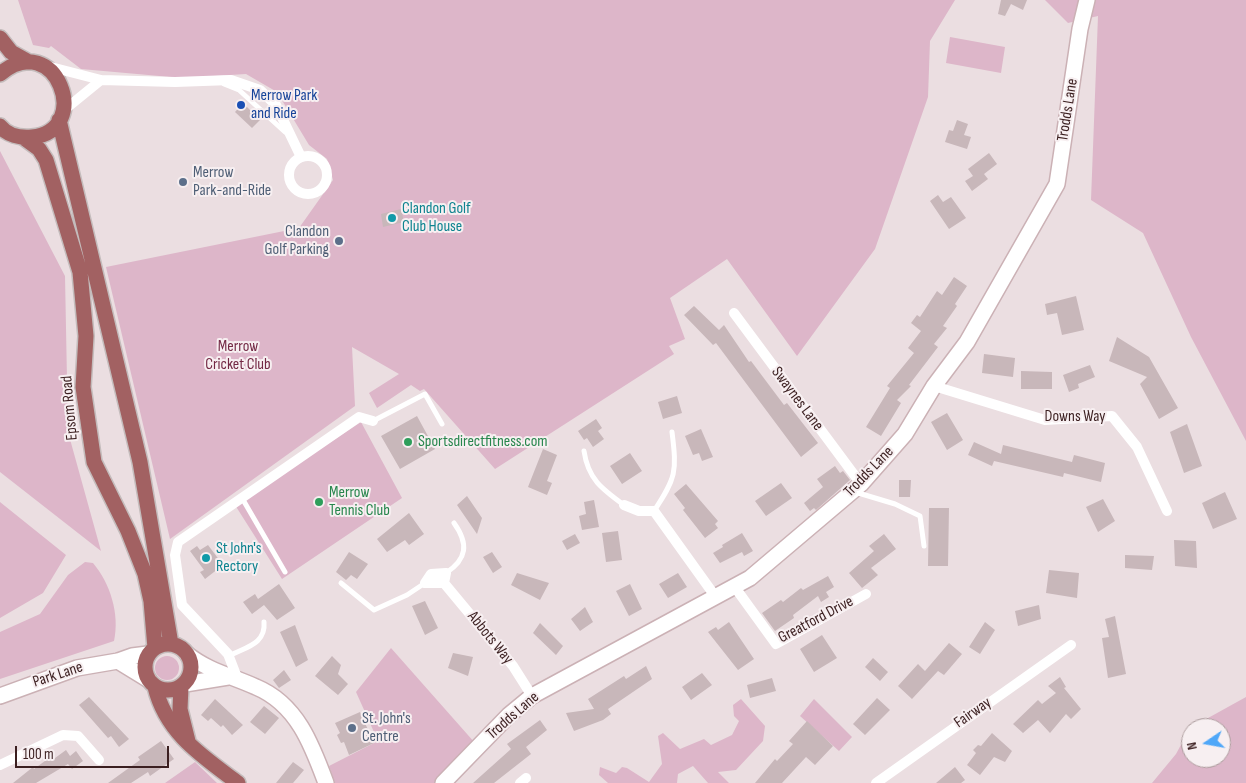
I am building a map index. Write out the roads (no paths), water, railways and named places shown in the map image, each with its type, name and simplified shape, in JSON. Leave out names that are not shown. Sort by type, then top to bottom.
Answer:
[{"type":"main road","points":[[0,38],[11,52],[35,63],[57,77],[62,86],[65,98],[61,116],[140,462],[171,644]]},
{"type":"main road","points":[[0,74],[18,63],[35,63]]},
{"type":"main road","points":[[24,138],[44,134],[61,116]]},
{"type":"main road","name":"Epsom Road","points":[[0,126],[14,135],[24,138],[39,149],[46,160],[80,272],[86,336],[83,387],[94,462],[128,531],[145,574],[151,601],[152,651]]},
{"type":"main road","points":[[188,745],[180,709],[183,685],[191,670],[187,654],[183,649],[171,644],[152,651],[145,667],[159,704],[168,721],[188,745],[238,783]]},
{"type":"main road","points":[[152,684],[168,691],[183,685]]},
{"type":"street","name":"Trodds Lane","points":[[443,783],[509,715],[532,696],[750,578],[856,488],[905,434],[934,386],[967,342],[1057,184],[1080,29],[1087,0]]},
{"type":"street","points":[[35,63],[101,80],[231,80],[260,90],[276,105],[301,157]]},
{"type":"street","points":[[61,116],[101,80]]},
{"type":"street","name":"Swaynes Lane","points":[[734,313],[856,488]]},
{"type":"street","name":"Downs Way","points":[[934,386],[1045,420],[1112,416],[1137,447],[1167,511]]},
{"type":"street","points":[[233,679],[229,656],[182,605],[175,556],[178,542],[359,417],[372,421]]},
{"type":"street","points":[[624,505],[639,511],[654,511],[715,596]]},
{"type":"street","points":[[425,583],[445,578]]},
{"type":"street","name":"Abbots Way","points":[[445,578],[513,666],[532,696]]},
{"type":"street","name":"Greatford Drive","points":[[734,586],[776,644],[866,594]]},
{"type":"street","name":"Fairway","points":[[876,783],[937,737],[1071,644]]},
{"type":"street","name":"Park Lane","points":[[0,696],[77,668],[118,661],[152,651]]},
{"type":"street","points":[[187,654],[201,666],[258,688],[285,706],[306,733],[326,783]]},
{"type":"street","points":[[118,661],[152,684]]},
{"type":"street","points":[[183,685],[233,679]]},
{"type":"street","points":[[0,766],[63,735],[78,736],[99,760]]},
{"type":"lane","points":[[372,421],[425,394],[442,424]]},
{"type":"lane","points":[[654,511],[670,486],[675,472],[672,432]]},
{"type":"lane","points":[[584,451],[587,467],[601,488],[624,505]]},
{"type":"lane","points":[[856,488],[920,516],[924,546]]},
{"type":"lane","points":[[242,498],[285,572]]},
{"type":"lane","points":[[445,578],[460,564],[463,556],[462,535],[454,524]]},
{"type":"lane","points":[[341,583],[374,610],[425,583]]},
{"type":"lane","points":[[229,656],[262,638],[265,631],[264,622]]},
{"type":"place","name":"Merrow Park and Ride","points":[[241,105]]},
{"type":"place","name":"Merrow Park-and-Ride","points":[[183,182]]},
{"type":"place","name":"Clandon Golf Club House","points":[[392,218]]},
{"type":"place","name":"Clandon Golf Parking","points":[[339,241]]},
{"type":"place","name":"Sportsdirectfitness.com","points":[[408,442]]},
{"type":"place","name":"Merrow Tennis Club","points":[[319,502]]},
{"type":"place","name":"St John's Rectory","points":[[206,558]]},
{"type":"place","name":"St. John's Centre","points":[[352,728]]},
{"type":"park label","name":"Merrow Cricket Club","points":[[238,356]]}]
